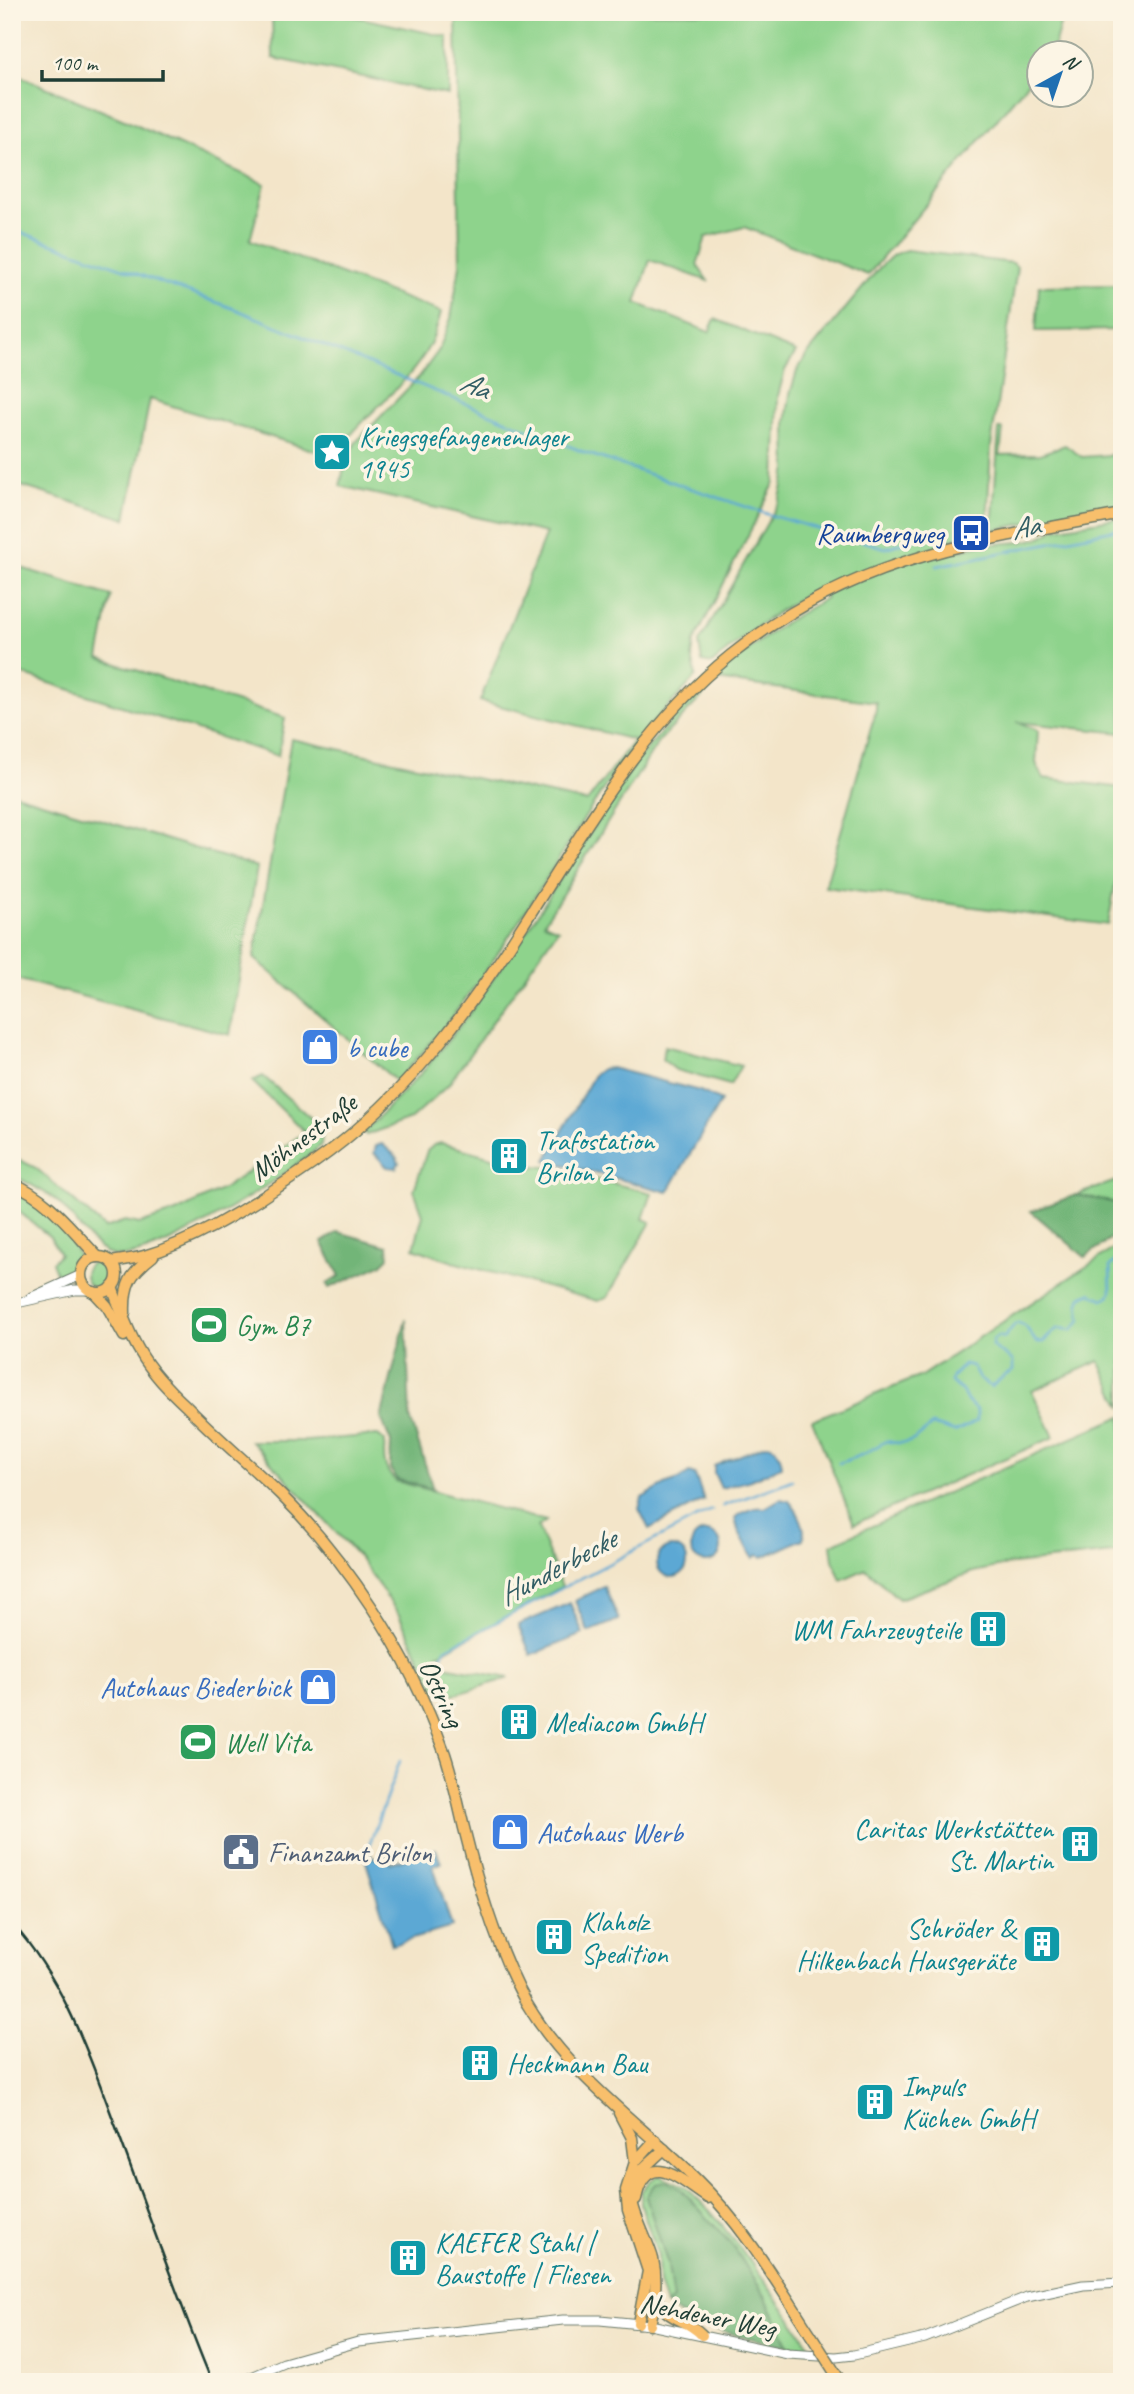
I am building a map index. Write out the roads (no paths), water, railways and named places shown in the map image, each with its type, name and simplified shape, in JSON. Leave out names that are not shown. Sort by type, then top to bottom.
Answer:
[{"type":"main road","name":"Möhnestraße","points":[[142,1256],[211,1227],[262,1198],[342,1142],[382,1105],[451,1029],[522,928],[620,775],[653,732],[682,700],[737,650],[770,626],[831,590],[889,566],[989,538],[1122,514]]},
{"type":"main road","points":[[12,1183],[44,1201],[98,1257],[111,1262],[116,1268],[115,1282],[125,1323],[141,1355]]},
{"type":"main road","points":[[67,1225],[86,1262]]},
{"type":"main road","points":[[125,1323],[125,1295],[129,1281],[139,1267],[159,1250]]},
{"type":"main road","points":[[111,1262],[142,1256]]},
{"type":"main road","points":[[92,1291],[106,1292],[142,1256]]},
{"type":"main road","points":[[98,1257],[86,1262],[81,1275],[84,1284],[107,1306],[131,1346],[141,1355]]},
{"type":"main road","name":"Ostring","points":[[141,1355],[179,1399],[305,1520],[336,1556],[375,1611],[406,1666],[440,1742],[498,1940],[514,1980],[537,2020],[558,2049],[719,2205]]},
{"type":"main road","points":[[612,2101],[632,2138],[635,2162]]},
{"type":"main road","points":[[638,2323],[648,2271],[628,2210],[627,2182],[635,2162],[654,2140]]},
{"type":"main road","points":[[650,2325],[656,2296],[653,2262],[631,2199],[633,2183],[664,2149]]},
{"type":"main road","points":[[636,2212],[636,2198],[641,2184],[649,2175],[662,2171],[680,2177],[719,2205],[757,2252],[840,2381]]},
{"type":"main road","points":[[656,2296],[666,2312],[690,2324],[702,2334]]},
{"type":"street","points":[[15,1303],[81,1275]]},
{"type":"street","points":[[15,1303],[75,1290],[92,1291]]},
{"type":"street","name":"Nehdener Weg","points":[[240,2382],[309,2355],[358,2342],[550,2321],[600,2320],[638,2323],[702,2334],[788,2354],[836,2357],[854,2355],[925,2338],[1027,2297],[1083,2285],[1122,2283]]},
{"type":"water","points":[[611,1068],[700,1091],[721,1101],[668,1192],[546,1160],[594,1075],[602,1069]]},
{"type":"water","points":[[382,1144],[396,1156],[399,1163],[396,1168],[387,1167],[374,1153],[376,1146]]},
{"type":"water","points":[[765,1445],[772,1446],[777,1451],[782,1466],[748,1481],[721,1488],[714,1473],[714,1466]]},
{"type":"water","points":[[689,1473],[695,1475],[704,1500],[649,1529],[639,1509],[642,1498]]},
{"type":"water","points":[[780,1499],[789,1501],[798,1514],[804,1529],[803,1539],[762,1557],[758,1555],[753,1558],[738,1530],[735,1518],[749,1510],[765,1508]]},
{"type":"water","points":[[706,1532],[712,1533],[720,1541],[720,1553],[712,1561],[706,1562],[700,1561],[692,1553],[691,1547],[692,1541],[700,1533]]},
{"type":"water","points":[[672,1547],[678,1548],[686,1556],[686,1568],[678,1576],[672,1577],[666,1576],[658,1568],[657,1562],[658,1556],[666,1548]]},
{"type":"water","points":[[604,1586],[619,1620],[588,1632],[575,1601]]},
{"type":"water","points":[[570,1603],[583,1634],[531,1655],[518,1625]]},
{"type":"water","points":[[436,1849],[441,1863],[433,1866],[452,1927],[392,1945],[364,1855],[369,1853],[374,1858],[387,1854],[390,1863]]},
{"type":"waterway","name":"Aa","points":[[12,229],[235,309],[586,453],[773,516],[886,548],[922,536],[926,541]]},
{"type":"waterway","name":"Aa","points":[[937,566],[1122,528]]},
{"type":"waterway","name":"Hunderbecke","points":[[839,1463],[864,1454],[886,1441],[912,1441],[932,1425],[955,1432],[977,1421],[977,1411],[962,1391],[951,1382],[952,1377],[965,1364],[972,1366],[979,1379],[991,1387],[1013,1371],[1013,1361],[992,1346],[993,1340],[998,1336],[1004,1338],[1015,1324],[1026,1327],[1036,1342],[1043,1342],[1058,1328],[1072,1330],[1081,1320],[1081,1297],[1091,1293],[1103,1299],[1109,1296],[1110,1266],[1122,1256]]},
{"type":"waterway","name":"Hunderbecke","points":[[723,1506],[792,1480]]},
{"type":"waterway","name":"Hunderbecke","points":[[433,1672],[445,1649],[712,1510]]},
{"type":"waterway","name":"Hunderbecke","points":[[369,1845],[400,1761]]},
{"type":"railway","points":[[12,1923],[47,1970],[74,2020],[212,2382]]},
{"type":"place","name":"Kriegsgefangenenlager 1945","points":[[332,452]]},
{"type":"place","name":"Raumbergweg","points":[[971,533]]},
{"type":"place","name":"b cube","points":[[320,1047]]},
{"type":"place","name":"Trafostation Brilon 2","points":[[509,1156]]},
{"type":"place","name":"Gym B7","points":[[209,1325]]},
{"type":"place","name":"WM Fahrzeugteile","points":[[988,1629]]},
{"type":"place","name":"Autohaus Biederbick","points":[[318,1687]]},
{"type":"place","name":"Mediacom GmbH","points":[[519,1722]]},
{"type":"place","name":"Well Vita","points":[[198,1742]]},
{"type":"place","name":"Autohaus Werb","points":[[510,1832]]},
{"type":"place","name":"Caritas Werkstätten St. Martin","points":[[1080,1844]]},
{"type":"place","name":"Finanzamt Brilon","points":[[241,1852]]},
{"type":"place","name":"Klaholz Spedition","points":[[554,1937]]},
{"type":"place","name":"Schröder & Hilkenbach Hausgeräte","points":[[1042,1944]]},
{"type":"place","name":"Heckmann Bau","points":[[480,2063]]},
{"type":"place","name":"Impuls Küchen GmbH","points":[[875,2102]]},
{"type":"place","name":"KAEFER Stahl | Baustoffe | Fliesen","points":[[408,2258]]}]
